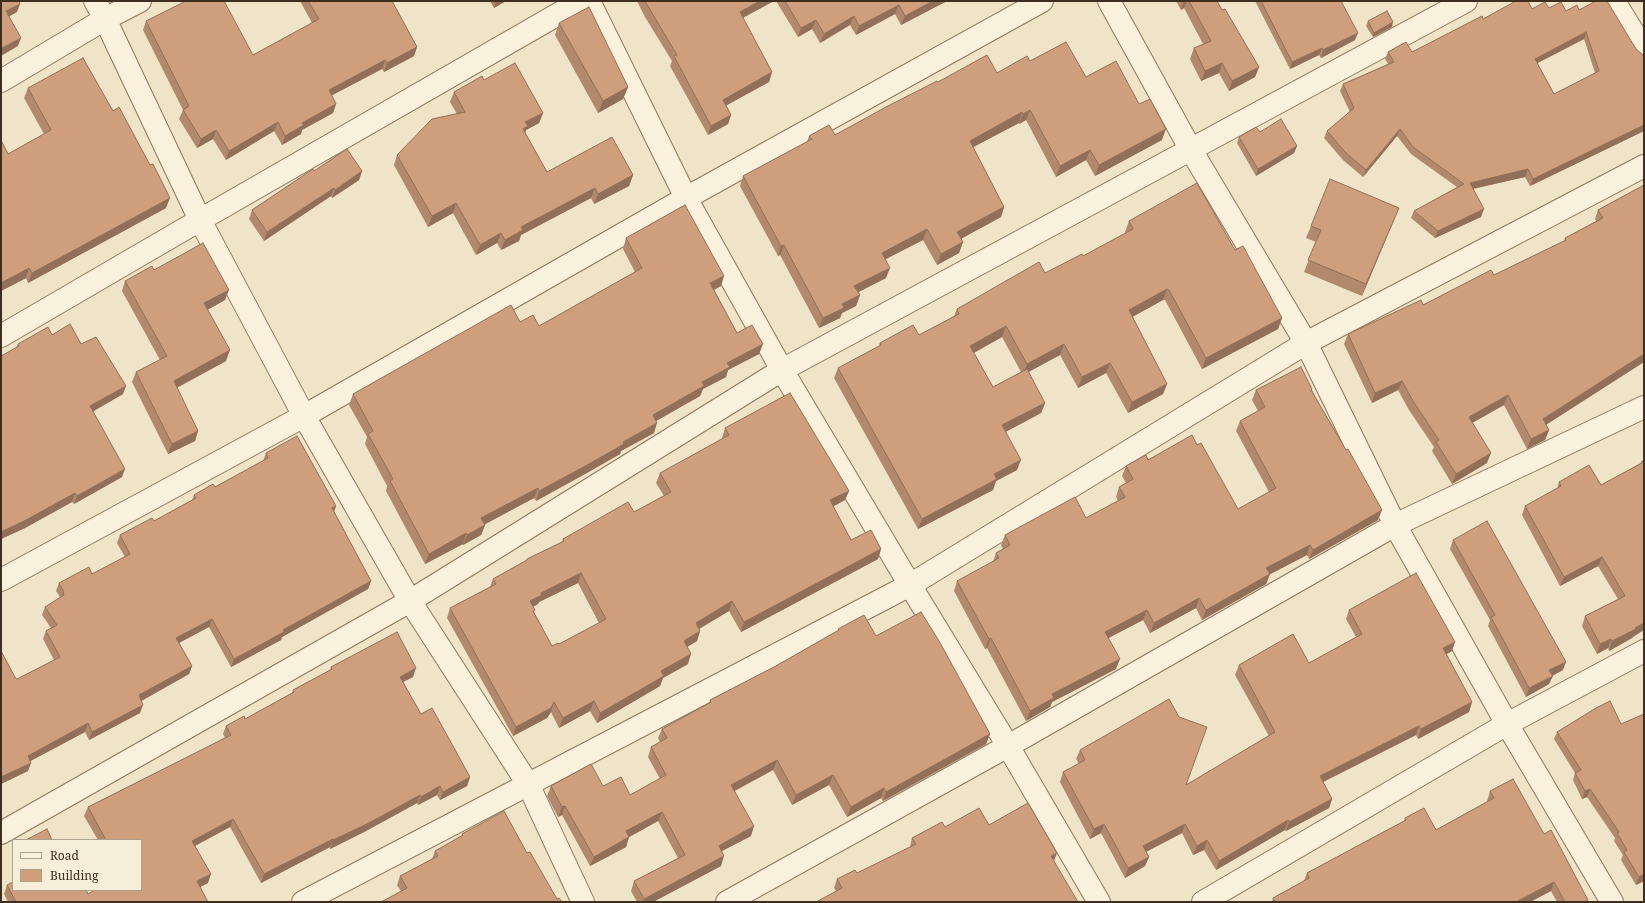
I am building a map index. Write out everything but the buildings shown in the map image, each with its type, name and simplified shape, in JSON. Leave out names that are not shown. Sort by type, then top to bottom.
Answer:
[{"type":"street","points":[[1,81],[100,10],[140,1]]},
{"type":"street","points":[[1,336],[581,1]]},
{"type":"street","points":[[589,1],[686,198],[782,370],[1008,746],[1099,902]]},
{"type":"street","points":[[1,580],[304,416],[686,198],[1042,1]]},
{"type":"street","points":[[1108,1],[1191,150],[1306,343],[1395,524],[1507,724],[1612,902]]},
{"type":"street","points":[[1,833],[410,601],[782,370],[1466,1]]},
{"type":"street","points":[[1614,1],[1644,50]]},
{"type":"street","points":[[100,10],[200,220],[304,416],[410,601],[528,784],[583,902]]},
{"type":"street","points":[[303,902],[910,585],[1306,343],[1644,166]]},
{"type":"street","points":[[727,902],[1008,746],[1395,524],[1644,407]]},
{"type":"street","points":[[1203,902],[1507,724],[1644,651]]}]
